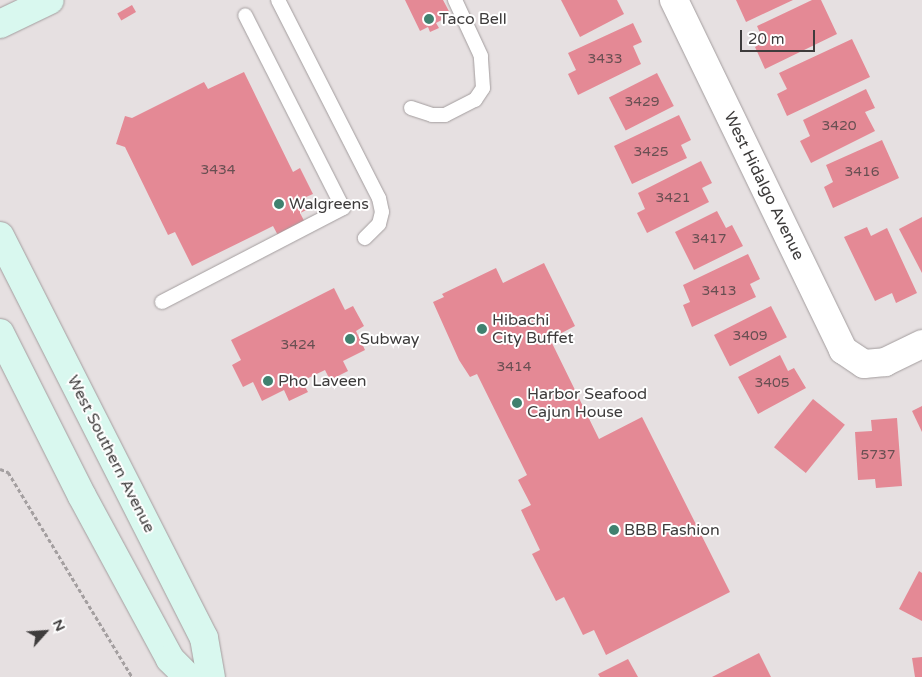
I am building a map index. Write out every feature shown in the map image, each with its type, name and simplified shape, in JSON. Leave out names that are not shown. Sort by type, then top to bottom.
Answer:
[{"type":"main road","points":[[0,24],[50,0]]},
{"type":"main road","name":"West Southern Avenue","points":[[0,236],[204,638],[211,677]]},
{"type":"main road","points":[[0,333],[82,496],[170,659],[188,677]]},
{"type":"street","name":"West Hidalgo Avenue","points":[[674,0],[843,350],[864,364],[885,362],[922,344]]},
{"type":"lane","points":[[278,0],[379,198],[382,212],[379,224],[365,238]]},
{"type":"lane","points":[[412,108],[432,115],[445,115],[475,100],[483,88],[482,62],[455,0]]},
{"type":"lane","points":[[162,302],[343,208],[245,15]]},
{"type":"path","points":[[0,469],[8,472],[132,677]]},
{"type":"building","name":"Taco Bell","points":[[405,0],[443,0],[451,15],[436,23],[439,28],[430,32],[428,27],[420,31]]},
{"type":"building","points":[[561,0],[617,0],[624,14],[580,37]]},
{"type":"building","points":[[736,0],[793,0],[746,22]]},
{"type":"building","points":[[812,0],[821,0],[837,34],[765,69],[755,47],[764,42],[757,26]]},
{"type":"building","points":[[132,5],[136,12],[121,20],[117,14]]},
{"type":"building","points":[[633,23],[642,42],[633,46],[641,64],[578,95],[568,74],[576,70],[568,53]]},
{"type":"building","points":[[852,39],[870,77],[787,116],[777,94],[787,89],[779,73]]},
{"type":"building","name":"Walgreens","points":[[244,72],[293,172],[300,168],[313,194],[306,197],[311,208],[300,213],[309,230],[282,243],[273,226],[192,266],[175,232],[168,235],[125,147],[116,144],[125,116],[132,118],[204,82],[208,89]]},
{"type":"building","points":[[657,73],[674,106],[626,130],[609,98]]},
{"type":"building","points":[[866,89],[875,108],[865,112],[875,131],[811,163],[800,141],[810,136],[803,120]]},
{"type":"building","points":[[679,115],[691,140],[681,145],[687,158],[632,184],[614,146]]},
{"type":"building","points":[[882,140],[899,178],[833,208],[824,187],[833,182],[826,165]]},
{"type":"building","points":[[701,161],[712,183],[702,188],[709,202],[647,233],[637,213],[645,209],[638,193]]},
{"type":"building","points":[[717,211],[726,228],[732,225],[743,246],[694,270],[675,232]]},
{"type":"building","points":[[922,217],[922,273],[899,229]]},
{"type":"building","points":[[867,227],[871,236],[887,228],[917,293],[896,303],[892,293],[875,301],[844,237]]},
{"type":"building","points":[[748,254],[760,279],[750,284],[756,297],[692,327],[683,305],[690,302],[683,285]]},
{"type":"building","name":"BBB Fashion","points":[[544,263],[575,326],[550,339],[599,439],[642,417],[730,592],[606,655],[594,630],[583,635],[564,597],[556,601],[532,554],[540,550],[521,510],[531,505],[518,480],[527,475],[477,374],[470,377],[459,360],[433,302],[444,297],[442,294],[496,268],[503,283]]},
{"type":"building","points":[[334,288],[345,310],[353,306],[364,326],[356,331],[365,350],[343,361],[348,371],[330,380],[325,370],[302,381],[308,392],[289,401],[284,390],[262,401],[253,382],[243,387],[232,365],[241,360],[231,340]]},
{"type":"building","points":[[771,306],[787,337],[730,366],[714,335]]},
{"type":"building","points":[[780,355],[788,371],[794,368],[806,388],[758,414],[738,377]]},
{"type":"building","points":[[813,399],[845,425],[806,473],[774,447]]},
{"type":"building","points":[[922,406],[922,432],[912,411]]},
{"type":"building","points":[[897,418],[902,486],[876,488],[875,479],[858,480],[855,432],[872,431],[871,420]]},
{"type":"building","points":[[919,571],[922,573],[922,621],[899,609]]},
{"type":"building","points":[[759,653],[771,677],[712,677]]},
{"type":"building","points":[[922,657],[922,677],[915,677],[912,658]]},
{"type":"building","points":[[628,659],[638,677],[600,677],[598,674]]},
{"type":"place","name":"Taco Bell","points":[[429,19]]},
{"type":"place","name":"Walgreens","points":[[279,204]]},
{"type":"place","name":"Hibachi City Buffet","points":[[482,329]]},
{"type":"place","name":"Subway","points":[[350,339]]},
{"type":"place","name":"Pho Laveen","points":[[268,381]]},
{"type":"place","name":"Harbor Seafood Cajun House","points":[[517,403]]},
{"type":"place","name":"BBB Fashion","points":[[614,530]]}]
